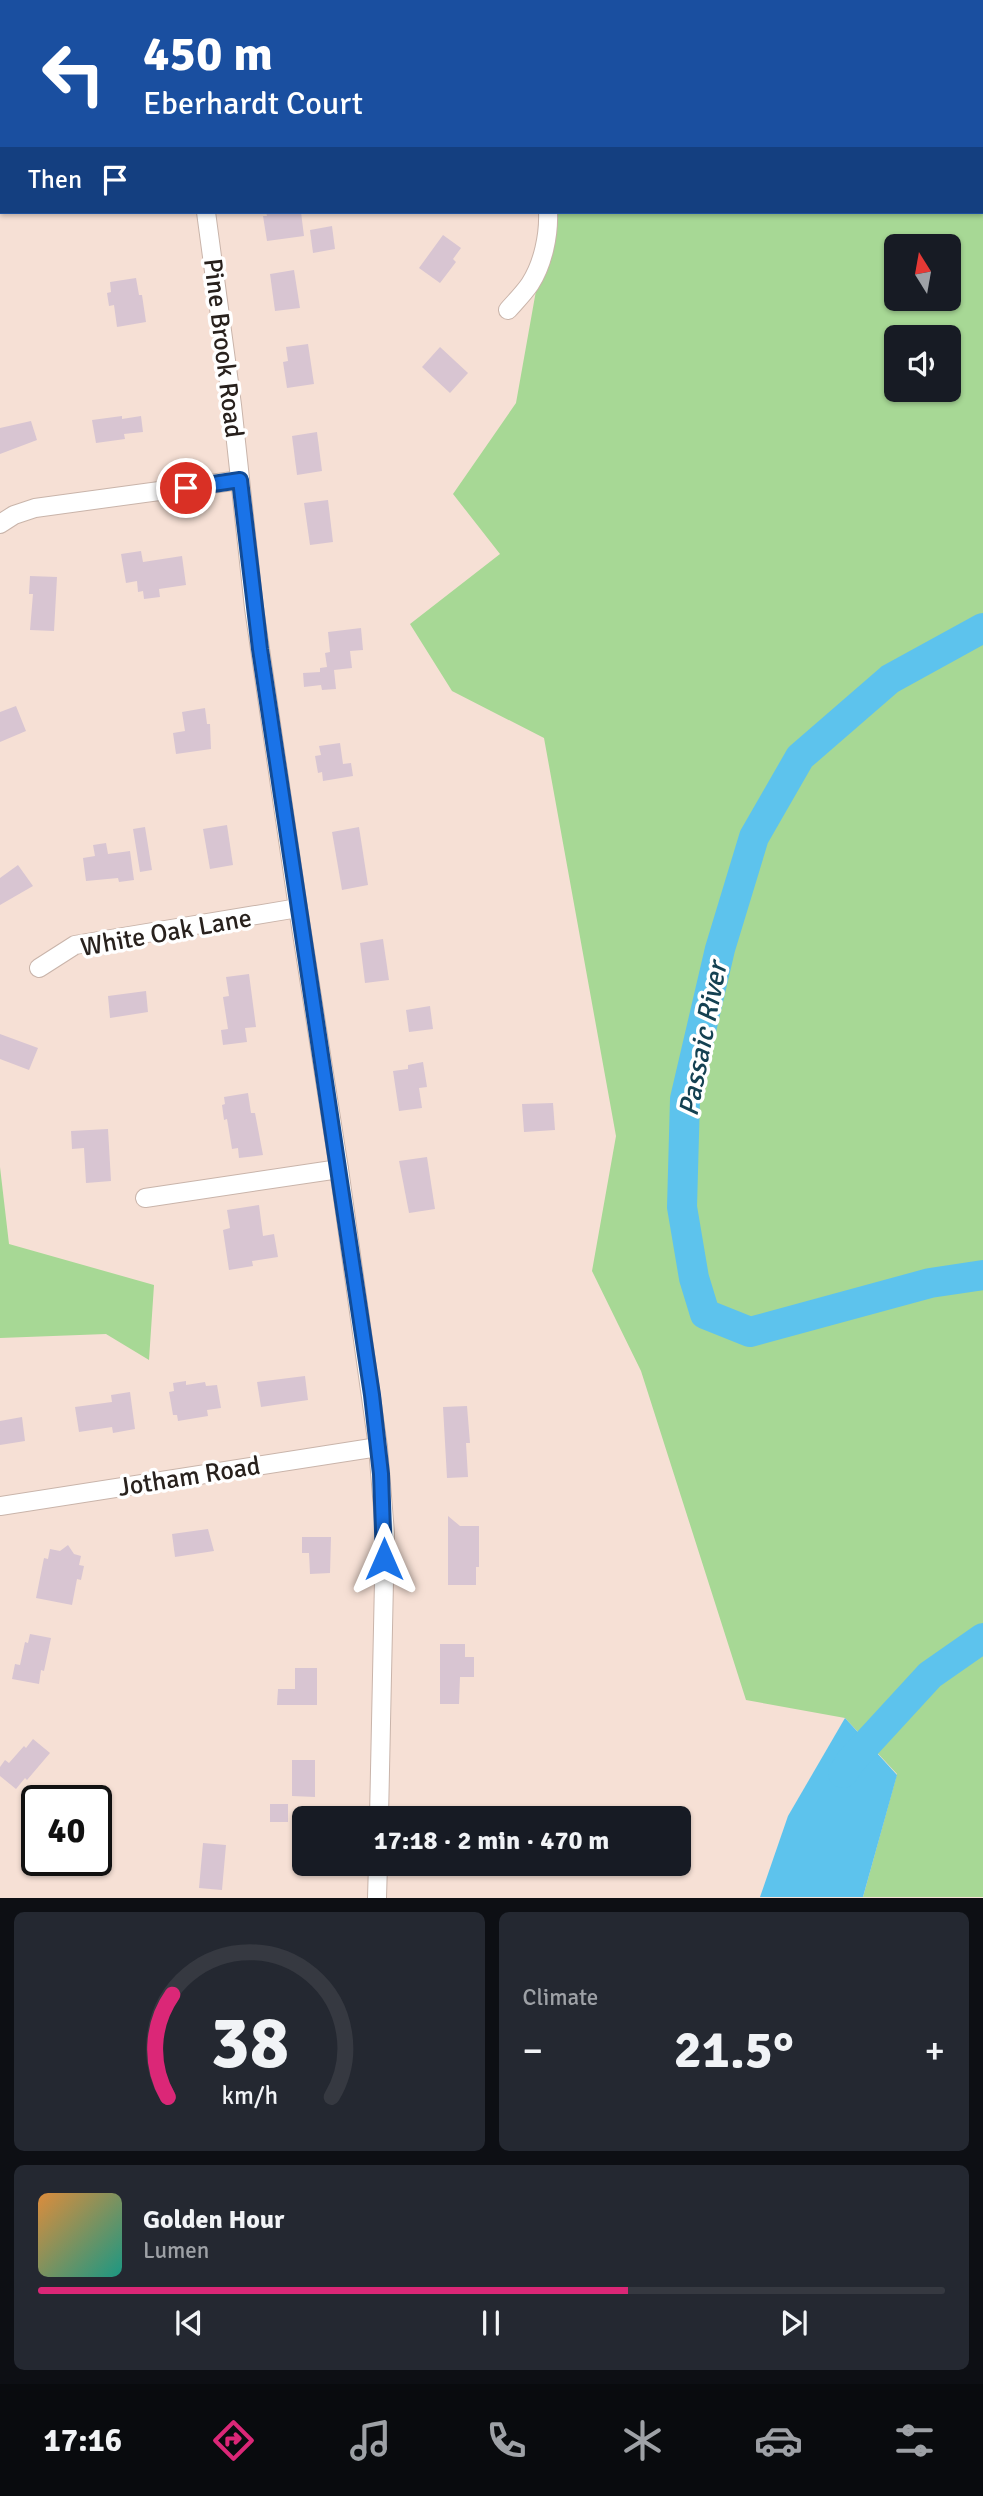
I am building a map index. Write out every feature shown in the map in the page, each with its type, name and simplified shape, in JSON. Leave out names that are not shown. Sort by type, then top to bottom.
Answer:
[{"type":"street","name":"Pine Brook Road","points":[[206,214],[254,608],[379,1447],[384,1533],[379,1806]]},
{"type":"street","points":[[508,310],[530,284],[539,264],[545,243],[548,214]]},
{"type":"street","points":[[0,524],[14,515],[35,508],[240,480]]},
{"type":"street","name":"White Oak Lane","points":[[39,968],[75,945],[298,908]]},
{"type":"street","points":[[145,1198],[339,1168]]},
{"type":"street","name":"Jotham Road","points":[[0,1506],[379,1447]]},
{"type":"street","points":[[377,1898],[378,1876]]},
{"type":"green space","points":[[550,214],[983,214],[983,1897],[863,1897],[897,1774],[845,1718],[746,1700],[641,1371],[592,1271],[616,1136],[544,738],[452,691],[410,624],[500,554],[453,494],[516,403]]},
{"type":"green space","points":[[0,1167],[9,1244],[154,1285],[149,1360],[106,1334],[0,1338]]},
{"type":"water","points":[[845,1718],[897,1775],[863,1897],[760,1897],[788,1816]]},
{"type":"building","points":[[301,214],[304,236],[267,241],[263,216]]},
{"type":"building","points":[[332,226],[335,249],[313,253],[310,230]]},
{"type":"building","points":[[443,235],[461,248],[453,259],[456,262],[440,283],[419,268]]},
{"type":"building","points":[[294,270],[300,308],[275,311],[270,274]]},
{"type":"building","points":[[136,278],[146,322],[117,327],[114,305],[109,306],[107,293],[111,292],[110,282]]},
{"type":"building","points":[[308,344],[314,384],[287,388],[283,362],[288,361],[286,347]]},
{"type":"building","points":[[440,347],[468,373],[450,393],[422,367]]},
{"type":"building","points":[[122,416],[122,419],[141,416],[143,432],[124,434],[125,439],[96,443],[92,420]]},
{"type":"building","points":[[31,421],[37,440],[0,454],[0,428]]},
{"type":"building","points":[[317,432],[322,471],[297,475],[292,436]]},
{"type":"building","points":[[328,500],[333,542],[310,545],[304,503]]},
{"type":"building","points":[[141,551],[143,562],[182,556],[186,585],[159,589],[160,597],[144,599],[143,591],[138,592],[137,581],[126,583],[121,554]]},
{"type":"building","points":[[30,576],[57,577],[54,631],[30,630],[33,594],[29,594]]},
{"type":"building","points":[[361,628],[363,650],[350,651],[352,668],[334,670],[336,689],[322,690],[321,685],[304,687],[303,673],[320,672],[320,668],[327,667],[325,653],[330,652],[328,632]]},
{"type":"building","points":[[16,706],[26,731],[0,742],[0,712]]},
{"type":"building","points":[[205,708],[207,724],[210,724],[211,749],[176,754],[173,733],[185,731],[182,712]]},
{"type":"building","points":[[340,743],[343,764],[351,763],[353,776],[323,781],[322,772],[318,773],[315,756],[321,755],[319,746]]},
{"type":"building","points":[[227,825],[233,865],[210,869],[203,829]]},
{"type":"building","points":[[145,827],[152,870],[140,872],[133,829]]},
{"type":"building","points":[[359,827],[368,885],[342,890],[332,832]]},
{"type":"building","points":[[106,843],[108,854],[130,851],[134,880],[119,882],[118,878],[86,881],[83,858],[95,856],[93,845]]},
{"type":"building","points":[[18,865],[33,886],[0,905],[0,878]]},
{"type":"building","points":[[383,939],[389,980],[365,983],[360,943]]},
{"type":"building","points":[[249,974],[256,1027],[245,1028],[247,1042],[223,1045],[221,1030],[228,1029],[223,997],[229,996],[226,977]]},
{"type":"building","points":[[146,991],[148,1012],[110,1018],[108,996]]},
{"type":"building","points":[[430,1006],[433,1029],[409,1032],[406,1010]]},
{"type":"building","points":[[0,1034],[38,1048],[29,1070],[0,1059]]},
{"type":"building","points":[[423,1062],[427,1087],[419,1088],[422,1108],[399,1111],[393,1071],[408,1069],[408,1065]]},
{"type":"building","points":[[248,1093],[251,1113],[255,1113],[263,1155],[239,1158],[238,1148],[232,1149],[222,1105],[225,1104],[224,1097]]},
{"type":"building","points":[[553,1103],[555,1130],[524,1132],[522,1104]]},
{"type":"building","points":[[108,1129],[111,1181],[86,1183],[84,1148],[72,1149],[71,1131]]},
{"type":"building","points":[[427,1157],[435,1209],[409,1213],[399,1161]]},
{"type":"building","points":[[259,1205],[263,1236],[274,1234],[278,1257],[252,1261],[253,1266],[229,1270],[223,1230],[230,1228],[227,1210]]},
{"type":"building","points":[[305,1376],[308,1400],[261,1407],[257,1382]]},
{"type":"building","points":[[186,1381],[186,1385],[205,1382],[206,1386],[217,1385],[221,1408],[207,1410],[208,1416],[178,1421],[177,1415],[173,1415],[169,1392],[174,1391],[173,1383]]},
{"type":"building","points":[[130,1392],[135,1429],[113,1433],[112,1427],[79,1432],[75,1407],[112,1402],[111,1395]]},
{"type":"building","points":[[467,1406],[470,1443],[466,1443],[468,1477],[447,1478],[443,1407]]},
{"type":"building","points":[[22,1417],[25,1441],[0,1445],[0,1421]]},
{"type":"building","points":[[448,1516],[460,1526],[479,1526],[476,1585],[448,1585]]},
{"type":"building","points":[[208,1529],[214,1551],[175,1557],[172,1534]]},
{"type":"building","points":[[302,1537],[331,1537],[330,1573],[310,1574],[309,1553],[302,1553]]},
{"type":"building","points":[[68,1545],[74,1554],[81,1556],[79,1565],[84,1566],[81,1580],[77,1579],[72,1605],[36,1598],[44,1558],[48,1559],[50,1549],[60,1551]]},
{"type":"building","points":[[30,1634],[51,1638],[39,1684],[12,1679],[15,1664],[20,1665],[25,1642],[28,1643]]},
{"type":"building","points":[[440,1644],[465,1644],[465,1657],[474,1657],[474,1677],[460,1677],[459,1704],[440,1704]]},
{"type":"building","points":[[295,1668],[317,1668],[317,1705],[277,1705],[278,1689],[295,1689]]},
{"type":"building","points":[[33,1739],[50,1753],[16,1789],[0,1776],[0,1767],[5,1760],[9,1763]]},
{"type":"building","points":[[292,1760],[315,1760],[315,1797],[292,1796]]},
{"type":"building","points":[[270,1804],[288,1804],[288,1822],[270,1822]]},
{"type":"building","points":[[203,1843],[226,1845],[222,1890],[199,1888]]},
{"type":"waterway","name":"Passaic River","points":[[983,628],[890,679],[800,757],[754,837],[720,949],[685,1099],[682,1207],[694,1278],[705,1314],[750,1332],[930,1283],[983,1275]]},
{"type":"waterway","name":"Passaic River","points":[[843,1773],[930,1675],[983,1638]]},
{"type":"route","points":[[186,488],[240,480],[254,608],[372,1395],[381,1474],[384,1559]]}]
